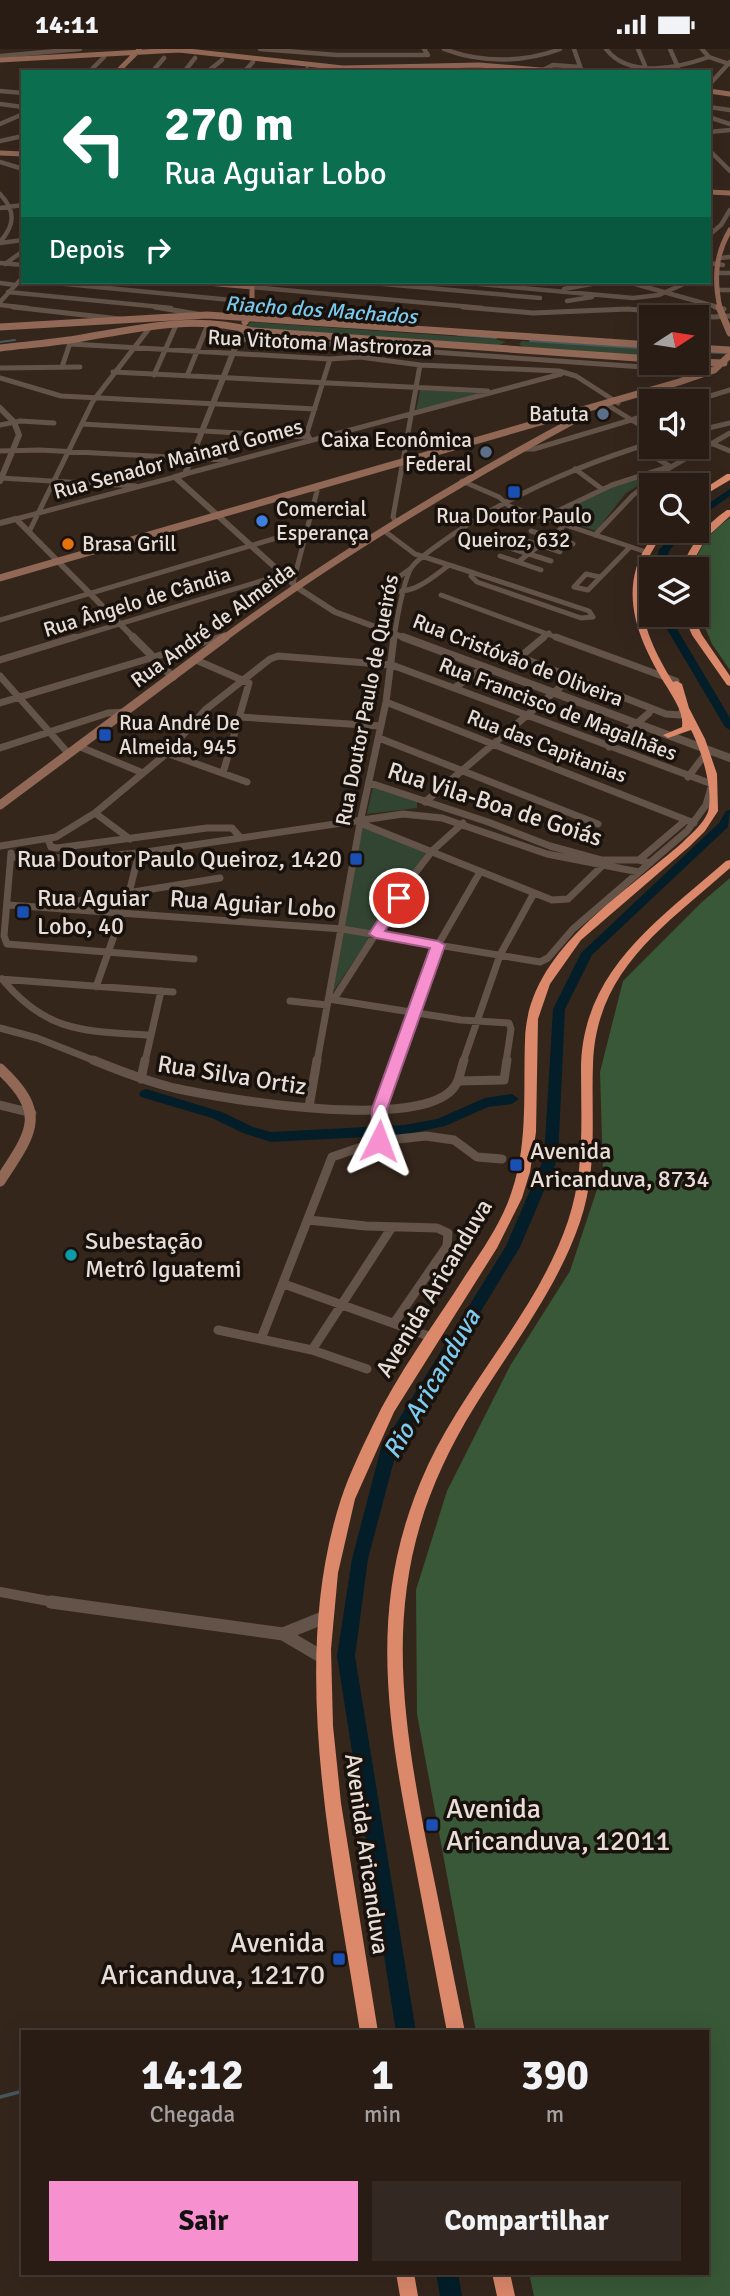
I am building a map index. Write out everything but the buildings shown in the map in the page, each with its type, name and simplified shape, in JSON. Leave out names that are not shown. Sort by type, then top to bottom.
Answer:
[{"type":"highway","points":[[709,490],[730,476]]},
{"type":"highway","points":[[690,557],[697,542],[730,512]]},
{"type":"highway","points":[[652,543],[640,571],[640,600],[649,631],[692,698]]},
{"type":"highway","points":[[693,627],[730,683]]},
{"type":"highway","points":[[671,667],[688,722],[685,731],[690,743]]},
{"type":"highway","points":[[668,736],[685,731]]},
{"type":"highway","name":"Avenida Aricanduva","points":[[369,2030],[328,1764],[322,1657],[325,1617],[337,1540],[358,1472],[379,1426],[509,1217],[520,1185],[530,1135],[533,1020],[547,979],[559,958],[577,938],[705,824],[721,791],[724,776],[719,752]]},
{"type":"highway","name":"Avenida Aricanduva","points":[[456,2030],[408,1789],[397,1719],[395,1621],[404,1563],[420,1504],[450,1433],[540,1291],[573,1225],[585,1188],[588,1161],[587,1044],[597,1002],[607,982],[637,945],[730,863]]},
{"type":"highway","points":[[405,2275],[409,2296]]},
{"type":"highway","points":[[501,2275],[506,2296]]},
{"type":"main road","points":[[170,49],[321,66],[509,70]]},
{"type":"main road","points":[[119,70],[139,50]]},
{"type":"main road","points":[[146,55],[161,50]]},
{"type":"main road","points":[[0,59],[179,50]]},
{"type":"main road","points":[[93,55],[103,57],[184,54],[306,70]]},
{"type":"main road","points":[[448,68],[490,70]]},
{"type":"main road","points":[[711,87],[730,88]]},
{"type":"main road","points":[[711,88],[730,94]]},
{"type":"main road","points":[[1,156],[21,155]]},
{"type":"main road","points":[[711,193],[730,194]]},
{"type":"main road","points":[[730,232],[718,262],[723,273],[720,290],[730,333]]},
{"type":"main road","points":[[218,284],[252,287],[252,310],[245,322]]},
{"type":"main road","points":[[724,313],[730,324]]},
{"type":"main road","points":[[0,327],[166,316],[639,344]]},
{"type":"main road","points":[[117,332],[120,319]]},
{"type":"main road","points":[[0,348],[71,342],[151,326],[207,320]]},
{"type":"main road","points":[[245,322],[253,331],[451,349],[495,348],[591,359],[639,359]]},
{"type":"main road","points":[[495,348],[507,344],[506,339],[498,335]]},
{"type":"main road","points":[[522,350],[516,345],[517,342],[531,338]]},
{"type":"main road","points":[[709,350],[730,352],[728,364]]},
{"type":"main road","points":[[709,363],[728,364]]},
{"type":"main road","points":[[0,580],[566,420],[728,364]]},
{"type":"main road","points":[[566,420],[728,364]]},
{"type":"main road","name":"Rua André de Almeida","points":[[0,805],[5,796],[69,754],[295,585],[566,420]]},
{"type":"main road","points":[[0,1069],[17,1085],[32,1113],[30,1134],[0,1181]]},
{"type":"street","points":[[0,59],[79,49]]},
{"type":"street","points":[[260,49],[337,55],[428,55],[425,49]]},
{"type":"street","points":[[443,49],[468,56],[529,58],[560,49]]},
{"type":"street","points":[[468,56],[469,49]]},
{"type":"street","points":[[497,57],[498,49]]},
{"type":"street","points":[[529,58],[530,49]]},
{"type":"street","points":[[574,49],[581,69]]},
{"type":"street","points":[[606,49],[613,57],[646,68],[678,67],[709,57]]},
{"type":"street","points":[[638,49],[646,68]]},
{"type":"street","points":[[670,49],[678,67]]},
{"type":"street","points":[[702,49],[709,57],[729,63],[711,85]]},
{"type":"street","points":[[91,70],[103,57]]},
{"type":"street","points":[[154,70],[164,58]]},
{"type":"street","points":[[186,70],[195,58]]},
{"type":"street","points":[[543,70],[579,59]]},
{"type":"street","points":[[210,70],[222,60]]},
{"type":"street","points":[[246,70],[253,62]]},
{"type":"street","points":[[569,64],[581,69]]},
{"type":"street","points":[[0,90],[21,92]]},
{"type":"street","points":[[0,103],[13,92]]},
{"type":"street","points":[[0,103],[21,107]]},
{"type":"street","points":[[711,107],[730,110]]},
{"type":"street","points":[[0,124],[21,115]]},
{"type":"street","points":[[711,120],[730,126]]},
{"type":"street","points":[[711,132],[730,126]]},
{"type":"street","points":[[0,141],[21,136]]},
{"type":"street","points":[[711,152],[730,171]]},
{"type":"street","points":[[1,156],[21,168]]},
{"type":"street","points":[[0,194],[12,207],[13,224],[0,242]]},
{"type":"street","points":[[0,208],[21,205]]},
{"type":"street","points":[[711,233],[721,225],[730,210]]},
{"type":"street","points":[[0,242],[21,240]]},
{"type":"street","points":[[2,263],[21,254]]},
{"type":"street","points":[[2,263],[21,265]]},
{"type":"street","points":[[21,279],[0,303],[120,319]]},
{"type":"street","points":[[0,283],[15,285]]},
{"type":"street","points":[[65,284],[252,302]]},
{"type":"street","points":[[275,289],[279,284]]},
{"type":"street","points":[[382,284],[540,299]]},
{"type":"street","points":[[479,284],[633,298],[664,293],[684,284]]},
{"type":"street","points":[[549,284],[556,291]]},
{"type":"street","points":[[556,291],[593,284]]},
{"type":"street","points":[[635,284],[724,313]]},
{"type":"street","points":[[252,287],[533,313],[639,310]]},
{"type":"street","points":[[533,313],[544,290]]},
{"type":"street","points":[[720,290],[730,290]]},
{"type":"street","points":[[8,292],[170,308],[207,320],[198,352],[187,376]]},
{"type":"street","points":[[567,301],[603,296],[628,309]]},
{"type":"street","points":[[166,316],[173,312],[170,308]]},
{"type":"street","points":[[185,474],[245,322]]},
{"type":"street","points":[[154,375],[177,323]]},
{"type":"street","points":[[32,535],[39,514],[95,398],[151,326]]},
{"type":"street","points":[[237,339],[331,344],[336,337]]},
{"type":"street","points":[[62,367],[71,342]]},
{"type":"street","name":"Rua Vitotoma Mastroroza","points":[[71,342],[330,359],[360,357],[420,365],[567,373]]},
{"type":"street","points":[[404,350],[451,349],[519,358],[591,359],[639,366]]},
{"type":"street","points":[[519,358],[522,350]]},
{"type":"street","points":[[82,424],[310,439],[315,409],[330,359]]},
{"type":"street","points":[[396,522],[393,517],[420,365]]},
{"type":"street","points":[[0,368],[80,367]]},
{"type":"street","points":[[113,372],[495,392]]},
{"type":"street","points":[[567,373],[639,424]]},
{"type":"street","name":"Rua Senador Mainard Gomes","points":[[0,523],[567,373]]},
{"type":"street","points":[[0,378],[50,394],[315,409]]},
{"type":"street","points":[[709,396],[730,390]]},
{"type":"street","points":[[0,408],[14,422],[19,435],[0,479],[142,486]]},
{"type":"street","points":[[521,449],[534,449],[639,417]]},
{"type":"street","points":[[0,425],[14,422],[54,422]]},
{"type":"street","points":[[709,428],[730,423]]},
{"type":"street","points":[[663,473],[729,434],[715,426]]},
{"type":"street","points":[[713,445],[730,451]]},
{"type":"street","points":[[638,447],[671,467]]},
{"type":"street","name":"Rua Doutor Paulo de Queirós","points":[[309,1107],[361,821],[386,702],[395,632],[410,569],[424,556],[502,502],[575,469],[638,447]]},
{"type":"street","points":[[0,451],[15,449],[236,461]]},
{"type":"street","points":[[545,517],[602,489],[671,467]]},
{"type":"street","points":[[575,469],[602,489]]},
{"type":"street","name":"Rua Cristóvão de Oliveira","points":[[175,477],[295,585],[335,612],[395,632],[668,736],[719,752]]},
{"type":"street","points":[[462,481],[499,497],[502,502],[564,526],[646,552]]},
{"type":"street","points":[[295,585],[316,490]]},
{"type":"street","points":[[595,535],[639,491]]},
{"type":"street","points":[[16,519],[173,677]]},
{"type":"street","points":[[518,562],[564,526]]},
{"type":"street","points":[[0,620],[307,529]]},
{"type":"street","points":[[383,530],[402,546],[424,556],[449,565],[472,572],[589,611],[593,617],[581,618],[477,582],[471,576],[472,572]]},
{"type":"street","points":[[531,531],[573,544]]},
{"type":"street","points":[[522,539],[560,552]]},
{"type":"street","points":[[600,577],[630,547]]},
{"type":"street","points":[[510,548],[551,561]]},
{"type":"street","points":[[500,557],[541,570]]},
{"type":"street","points":[[410,569],[382,587],[405,593],[418,588],[449,565]]},
{"type":"street","name":"Rua Ângelo de Cândia","points":[[0,660],[284,574]]},
{"type":"street","points":[[441,595],[676,681]]},
{"type":"street","points":[[549,633],[520,657],[666,714],[680,715],[684,707]]},
{"type":"street","points":[[0,703],[228,635]]},
{"type":"street","name":"Rua Francisco de Magalhães","points":[[48,839],[69,831],[94,813],[166,754],[193,721],[270,659],[278,656],[392,664],[712,784],[709,797],[694,823]]},
{"type":"street","points":[[196,660],[245,679],[249,685],[223,773]]},
{"type":"street","points":[[454,688],[485,667]]},
{"type":"street","points":[[0,676],[69,754]]},
{"type":"street","points":[[425,802],[524,715],[565,683]]},
{"type":"street","points":[[223,696],[244,700]]},
{"type":"street","name":"Rua das Capitanias","points":[[386,702],[694,823]]},
{"type":"street","points":[[0,748],[107,713],[125,712]]},
{"type":"street","points":[[609,747],[649,713]]},
{"type":"street","points":[[240,717],[381,726]]},
{"type":"street","points":[[379,738],[598,824]]},
{"type":"street","points":[[144,745],[247,782]]},
{"type":"street","points":[[78,746],[143,773]]},
{"type":"street","points":[[688,777],[719,752]]},
{"type":"street","name":"Rua Vila-Boa de Goiás","points":[[370,783],[488,822],[550,846],[601,860],[639,860],[650,863]]},
{"type":"street","name":"Rua Vila-Boa de Goiás","points":[[11,857],[68,858],[139,853],[419,812],[463,823],[536,851],[601,867],[639,872]]},
{"type":"street","points":[[94,813],[103,817],[108,825],[126,833],[130,839]]},
{"type":"street","points":[[639,860],[686,820]]},
{"type":"street","points":[[361,821],[552,901],[568,899],[601,867]]},
{"type":"street","points":[[330,1001],[432,851],[463,823]]},
{"type":"street","points":[[639,872],[694,823]]},
{"type":"street","points":[[0,846],[48,839],[51,847],[57,848],[207,828],[232,828],[240,838]]},
{"type":"street","points":[[11,845],[4,936],[5,941],[12,946],[194,959]]},
{"type":"street","points":[[129,893],[139,853]]},
{"type":"street","points":[[379,1137],[380,1109],[438,945],[480,872]]},
{"type":"street","name":"Rua Aguiar Lobo","points":[[5,909],[42,907],[342,929],[535,963],[548,958],[573,929],[639,872]]},
{"type":"street","points":[[42,907],[220,878]]},
{"type":"street","points":[[289,1001],[330,1001],[478,1020],[505,1022],[511,1029],[504,1080],[458,1081],[478,1020],[500,955],[534,893]]},
{"type":"street","points":[[100,912],[100,903],[106,896]]},
{"type":"street","points":[[96,987],[122,913]]},
{"type":"street","points":[[1,979],[173,992]]},
{"type":"street","points":[[1,979],[15,997],[56,1025],[85,1031],[149,1035]]},
{"type":"street","points":[[141,1079],[161,991]]},
{"type":"street","name":"Rua Silva Ortiz","points":[[0,1028],[141,1079],[185,1091],[309,1107],[360,1112],[422,1106],[451,1092],[458,1081]]},
{"type":"street","points":[[0,1105],[32,1113]]},
{"type":"street","points":[[261,1339],[332,1157],[379,1137],[437,1136],[454,1140],[477,1157],[502,1159]]},
{"type":"street","points":[[308,1220],[437,1229],[450,1236],[447,1246],[394,1323]]},
{"type":"street","points":[[312,1350],[392,1227]]},
{"type":"street","points":[[284,1284],[434,1338]]},
{"type":"street","points":[[219,1330],[312,1350],[367,1369]]},
{"type":"street","points":[[0,1592],[44,1601],[284,1634],[322,1657]]},
{"type":"street","points":[[284,1634],[325,1617]]},
{"type":"green space","points":[[250,322],[495,339],[506,342],[499,345],[250,329]]},
{"type":"green space","points":[[522,341],[639,348],[639,356],[523,347],[519,344]]},
{"type":"green space","points":[[420,390],[423,390],[481,393],[416,411]]},
{"type":"green space","points":[[639,478],[639,485],[626,493],[596,531],[551,516],[603,489]]},
{"type":"green space","points":[[730,518],[730,670],[712,644],[705,627],[709,627],[709,557],[697,557],[717,528]]},
{"type":"green space","points":[[373,786],[417,801],[417,808],[367,814]]},
{"type":"green space","points":[[363,825],[427,851],[333,992]]},
{"type":"green space","points":[[730,878],[730,2296],[534,2296],[529,2275],[709,2275],[709,2030],[476,2030],[417,1714],[416,1590],[447,1491],[510,1366],[570,1271],[603,1171],[600,1072],[623,981],[702,902]]},
{"type":"waterway","name":"Riacho dos Machados","points":[[458,335],[496,338]]},
{"type":"waterway","name":"Riacho dos Machados","points":[[0,342],[15,340]]},
{"type":"waterway","name":"Riacho dos Machados","points":[[530,341],[639,348]]},
{"type":"waterway","name":"Riacho dos Machados","points":[[709,352],[725,353]]},
{"type":"waterway","name":"Rio Aricanduva","points":[[709,507],[730,492]]},
{"type":"waterway","name":"Rio Aricanduva","points":[[663,557],[664,550],[670,543]]},
{"type":"waterway","name":"Rio Aricanduva","points":[[671,627],[730,727]]},
{"type":"waterway","name":"Rio Aricanduva","points":[[406,2030],[346,1656],[360,1559],[389,1448],[513,1247],[551,1158],[559,1009],[587,953],[724,825],[730,813]]},
{"type":"waterway","points":[[146,1094],[217,1115],[248,1130],[271,1137],[404,1130],[440,1123],[485,1103],[512,1099]]},
{"type":"waterway","points":[[0,2097],[21,2092]]},
{"type":"waterway","name":"Rio Aricanduva","points":[[447,2275],[451,2296]]},
{"type":"place","name":"Batuta","points":[[603,414]]},
{"type":"place","name":"Caixa Econômica Federal","points":[[486,452]]},
{"type":"place","name":"Rua Doutor Paulo Queiroz, 632","points":[[514,492]]},
{"type":"place","name":"Comercial Esperança","points":[[262,521]]},
{"type":"place","name":"Brasa Grill","points":[[68,544]]},
{"type":"place","name":"Rua André De Almeida, 945","points":[[105,735]]},
{"type":"place","name":"Rua Doutor Paulo Queiroz, 1420","points":[[356,859]]},
{"type":"place","name":"Rua Aguiar Lobo, 40","points":[[23,912]]},
{"type":"place","name":"Avenida Aricanduva, 8734","points":[[516,1165]]},
{"type":"place","name":"Subestação Metrô Iguatemi","points":[[71,1255]]},
{"type":"place","name":"Avenida Aricanduva, 12011","points":[[432,1825]]},
{"type":"place","name":"Avenida Aricanduva, 12170","points":[[339,1959]]},
{"type":"route","points":[[379,1141],[380,1109],[438,945],[376,934],[399,898]]}]
